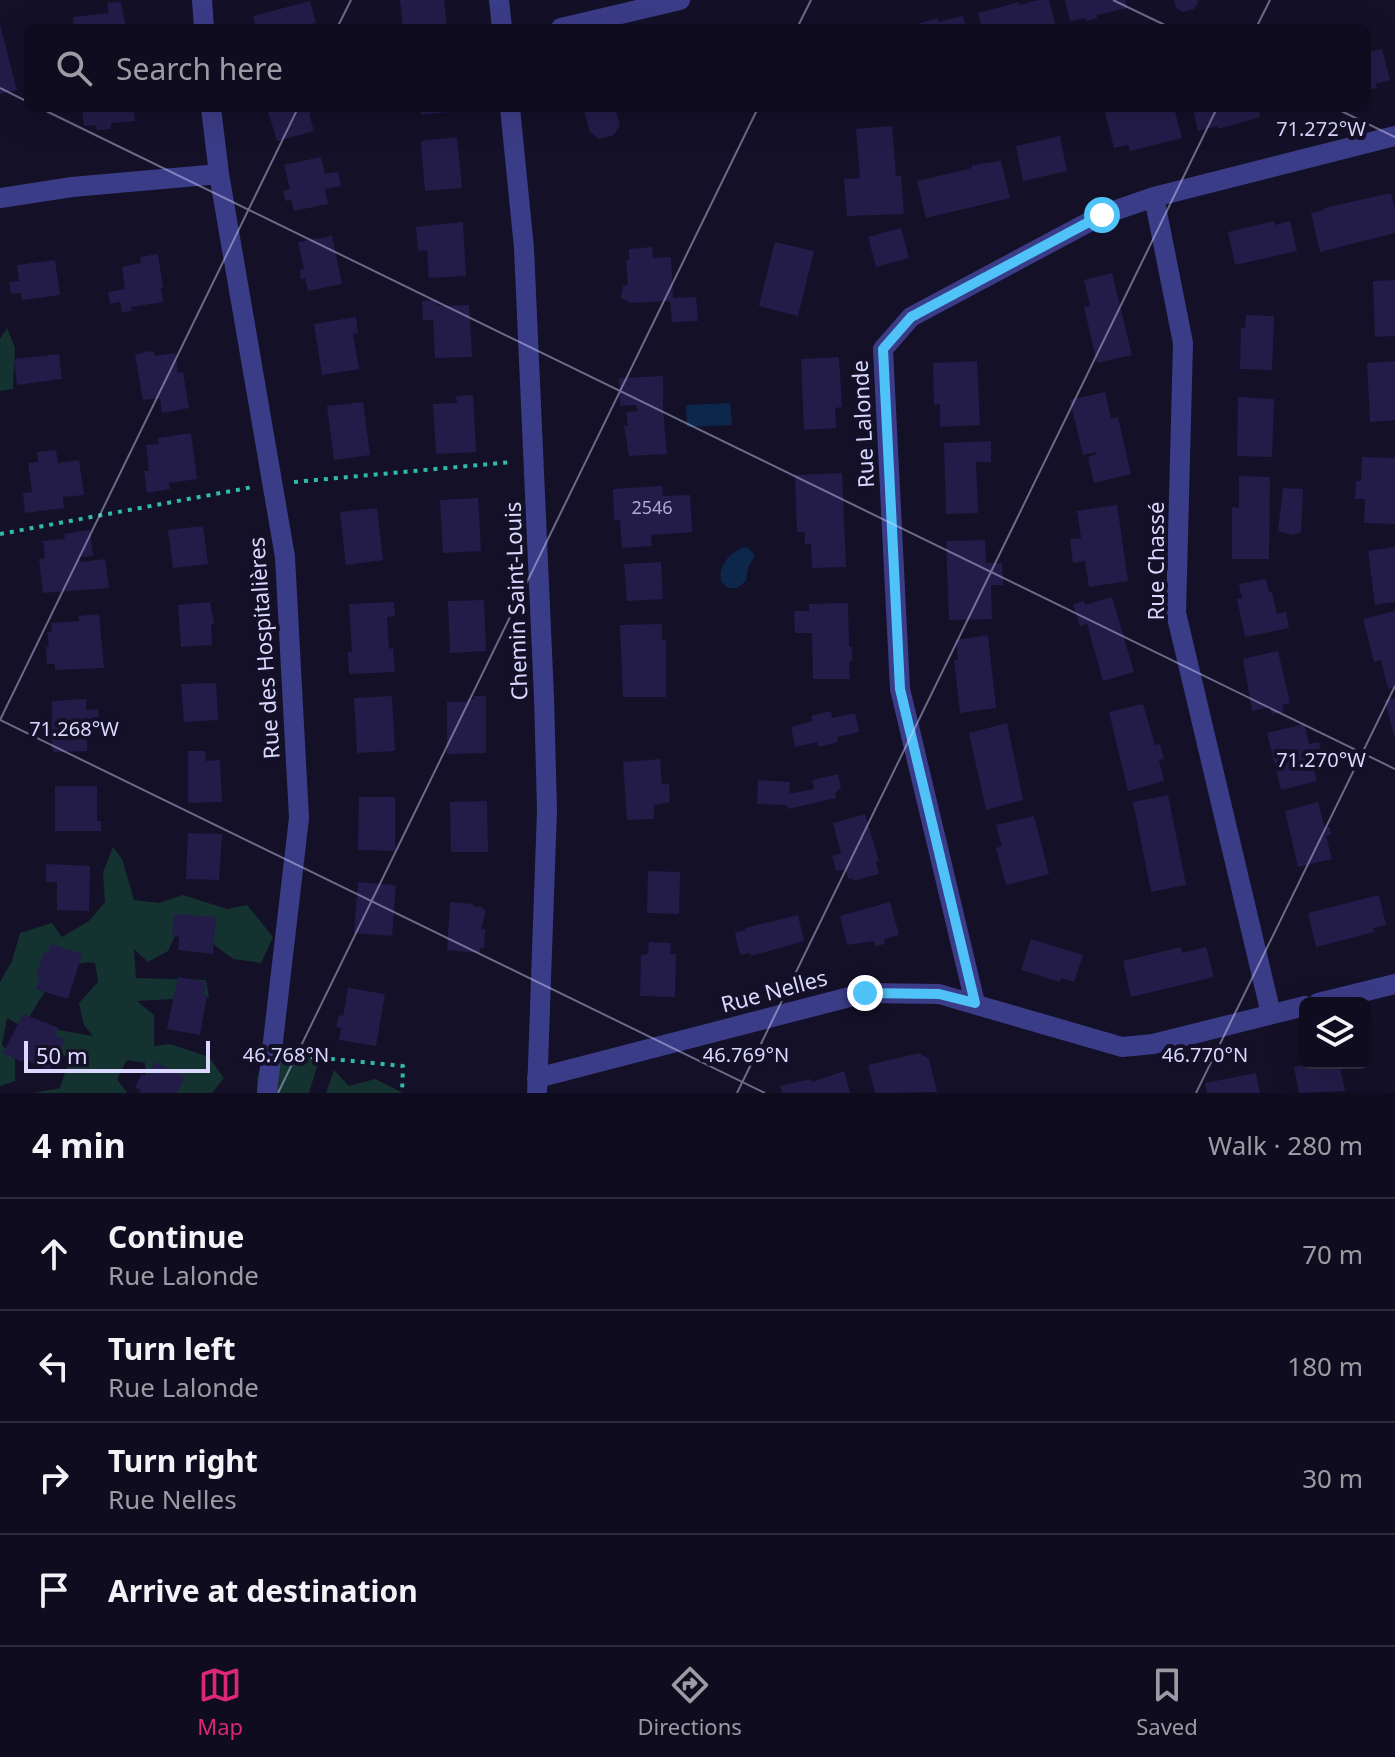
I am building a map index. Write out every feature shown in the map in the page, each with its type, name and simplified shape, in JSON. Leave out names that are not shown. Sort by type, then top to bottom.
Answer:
[{"type":"street","points":[[202,0],[204,24]]},
{"type":"street","points":[[499,0],[502,24]]},
{"type":"street","points":[[578,24],[680,0]]},
{"type":"street","name":"Rue des Hospitalières","points":[[211,112],[219,174],[285,557],[299,818],[267,1093]]},
{"type":"street","name":"Chemin Saint-Louis","points":[[510,112],[524,248],[547,810],[537,1085]]},
{"type":"street","name":"Rue Lalonde","points":[[975,1003],[900,689],[883,349],[911,317],[1102,215],[1154,197],[1395,136]]},
{"type":"street","points":[[0,198],[72,187],[219,174]]},
{"type":"street","name":"Rue Chassé","points":[[1154,197],[1183,343],[1176,613],[1271,1014]]},
{"type":"street","points":[[1342,997],[1395,984]]},
{"type":"street","name":"Rue Nelles","points":[[537,1085],[865,993],[939,994],[1122,1047],[1153,1044],[1299,1007]]},
{"type":"path","points":[[273,1053],[403,1066],[402,1093]]},
{"type":"green space","points":[[7,328],[15,348],[13,389],[0,391],[0,339]]},
{"type":"green space","points":[[113,847],[122,859],[134,900],[159,903],[183,895],[227,909],[247,905],[273,937],[261,963],[233,959],[212,943],[180,926],[168,951],[148,962],[134,949],[136,978],[206,980],[209,997],[137,1001],[154,1015],[154,1046],[170,1044],[209,1057],[224,1078],[212,1093],[153,1093],[147,1090],[145,1063],[127,1060],[117,1079],[127,1093],[33,1093],[60,1088],[70,1058],[41,1045],[53,1029],[93,1036],[84,1025],[79,1003],[98,982],[95,963],[82,963],[61,974],[23,1027],[7,1018],[2,1045],[15,1059],[15,1081],[0,1086],[0,982],[12,961],[20,933],[52,923],[62,937],[89,921],[105,902],[103,872]]},
{"type":"green space","points":[[292,1049],[319,1060],[309,1093],[257,1093],[257,1077],[263,1062]]},
{"type":"green space","points":[[334,1070],[349,1086],[375,1079],[403,1093],[326,1093]]},
{"type":"water","points":[[730,403],[732,425],[687,427],[686,405]]},
{"type":"water","points":[[747,547],[755,555],[746,581],[737,588],[728,588],[721,581],[724,564],[736,551]]},
{"type":"building","points":[[400,0],[444,0],[447,24],[403,24]]},
{"type":"building","points":[[1049,0],[1055,24],[981,24],[978,13],[1019,2],[1020,5]]},
{"type":"building","points":[[1065,0],[1125,0],[1127,8],[1086,21],[1086,18],[1070,21]]},
{"type":"building","points":[[1174,0],[1197,0],[1198,3],[1194,9],[1183,12],[1176,8]]},
{"type":"building","points":[[310,1],[316,23],[255,24],[253,16]]},
{"type":"building","points":[[121,2],[125,24],[74,24],[73,17],[109,13],[107,3]]},
{"type":"building","points":[[963,16],[965,24],[917,24],[938,18],[938,22]]},
{"type":"building","points":[[0,25],[17,90],[0,94]]},
{"type":"building","points":[[1382,49],[1390,80],[1376,84],[1377,88],[1371,89],[1371,51]]},
{"type":"building","points":[[82,112],[134,112],[135,121],[111,123],[111,129],[97,130],[96,125],[84,126]]},
{"type":"building","points":[[268,112],[314,112],[309,113],[314,131],[277,141]]},
{"type":"building","points":[[421,112],[448,112],[421,115]]},
{"type":"building","points":[[584,112],[616,112],[620,125],[614,135],[599,139],[590,132]]},
{"type":"building","points":[[1105,112],[1175,112],[1182,138],[1130,151],[1128,145],[1114,148]]},
{"type":"building","points":[[1194,112],[1259,112],[1260,117],[1218,129],[1217,126],[1198,131]]},
{"type":"building","points":[[892,126],[896,176],[901,176],[904,214],[847,216],[844,179],[860,178],[856,129]]},
{"type":"building","points":[[1060,136],[1067,171],[1023,181],[1016,146]]},
{"type":"building","points":[[457,137],[462,188],[425,191],[421,141]]},
{"type":"building","points":[[321,157],[325,174],[338,172],[341,186],[325,189],[328,204],[294,211],[291,200],[286,201],[283,191],[290,189],[284,165]]},
{"type":"building","points":[[1001,161],[1010,198],[926,218],[917,181],[972,168],[972,165]]},
{"type":"building","points":[[1391,193],[1395,233],[1320,252],[1311,213]]},
{"type":"building","points":[[1274,221],[1275,225],[1290,221],[1297,251],[1235,265],[1228,232]]},
{"type":"building","points":[[463,222],[466,276],[429,278],[427,250],[418,251],[416,227]]},
{"type":"building","points":[[901,228],[909,258],[876,267],[868,237]]},
{"type":"building","points":[[332,236],[342,284],[308,291],[305,278],[301,279],[300,270],[304,269],[298,242]]},
{"type":"building","points":[[775,242],[814,251],[798,316],[759,306]]},
{"type":"building","points":[[652,247],[653,258],[671,257],[673,298],[696,297],[698,321],[672,322],[670,301],[630,303],[621,298],[623,286],[628,284],[626,260],[629,260],[629,249]]},
{"type":"building","points":[[158,254],[163,302],[131,307],[132,311],[122,312],[120,302],[110,304],[108,292],[125,289],[122,267],[141,263],[140,257]]},
{"type":"building","points":[[55,260],[60,295],[22,300],[21,293],[11,294],[9,282],[19,281],[17,265]]},
{"type":"building","points":[[1112,273],[1132,355],[1097,363],[1084,307],[1090,306],[1084,280]]},
{"type":"building","points":[[1395,280],[1395,336],[1375,337],[1373,281]]},
{"type":"building","points":[[437,300],[437,306],[469,305],[472,357],[435,358],[433,320],[423,320],[422,301]]},
{"type":"building","points":[[1246,315],[1274,316],[1272,370],[1240,369],[1241,328],[1245,328]]},
{"type":"building","points":[[356,317],[358,333],[353,334],[359,369],[322,375],[314,324]]},
{"type":"building","points":[[154,352],[155,356],[175,353],[178,373],[183,372],[189,408],[162,413],[160,398],[143,400],[135,355]]},
{"type":"building","points":[[59,354],[62,379],[17,385],[14,359]]},
{"type":"building","points":[[839,357],[842,407],[835,408],[836,428],[804,430],[801,359]]},
{"type":"building","points":[[977,361],[980,425],[940,427],[940,404],[934,405],[933,363]]},
{"type":"building","points":[[1395,361],[1395,420],[1370,422],[1367,363]]},
{"type":"building","points":[[663,376],[667,454],[629,456],[624,426],[628,426],[626,412],[637,411],[636,405],[620,406],[619,378]]},
{"type":"building","points":[[1105,392],[1111,419],[1118,417],[1131,474],[1094,483],[1088,457],[1097,454],[1083,455],[1070,400]]},
{"type":"building","points":[[473,395],[476,452],[436,454],[433,404],[457,403],[456,396]]},
{"type":"building","points":[[1238,397],[1274,399],[1272,457],[1237,456]]},
{"type":"building","points":[[363,402],[370,455],[334,460],[327,406]]},
{"type":"building","points":[[191,433],[197,479],[169,483],[170,489],[147,493],[144,471],[149,471],[146,445],[159,444],[158,438]]},
{"type":"building","points":[[991,441],[991,462],[976,462],[978,513],[946,514],[944,443]]},
{"type":"building","points":[[56,450],[58,463],[79,460],[84,495],[63,497],[64,508],[25,513],[23,493],[32,492],[28,463],[38,462],[37,452]]},
{"type":"building","points":[[1362,457],[1395,458],[1395,524],[1364,523],[1365,499],[1355,499],[1356,481],[1361,481]]},
{"type":"building","points":[[842,473],[846,567],[812,568],[811,544],[805,544],[805,532],[797,532],[795,475]]},
{"type":"building","points":[[1239,476],[1270,477],[1269,559],[1232,559],[1232,507],[1239,508]]},
{"type":"building","points":[[662,486],[663,496],[690,495],[692,532],[651,535],[652,546],[622,548],[620,520],[614,520],[613,489]]},
{"type":"building","points":[[1283,488],[1303,489],[1301,532],[1292,535],[1278,531]]},
{"type":"building","points":[[478,498],[481,551],[443,553],[440,500]]},
{"type":"building","points":[[1117,505],[1128,581],[1089,587],[1085,561],[1073,563],[1070,539],[1081,538],[1077,511]]},
{"type":"building","points":[[377,508],[383,560],[346,565],[340,512]]},
{"type":"building","points":[[203,526],[208,564],[173,568],[168,530]]},
{"type":"building","points":[[90,530],[93,556],[79,557],[80,562],[105,559],[109,588],[43,593],[39,559],[45,558],[43,541],[65,539],[64,534]]},
{"type":"building","points":[[985,540],[986,563],[1002,563],[1003,585],[991,585],[992,619],[949,620],[946,541]]},
{"type":"building","points":[[1395,547],[1395,602],[1375,605],[1368,551]]},
{"type":"building","points":[[661,562],[663,599],[627,601],[624,564]]},
{"type":"building","points":[[1266,579],[1277,614],[1286,612],[1289,628],[1245,637],[1237,599],[1242,598],[1239,584]]},
{"type":"building","points":[[1112,597],[1134,672],[1103,681],[1087,624],[1080,626],[1073,604],[1084,601],[1085,605]]},
{"type":"building","points":[[484,600],[486,651],[450,653],[448,601]]},
{"type":"building","points":[[210,602],[214,624],[211,625],[212,645],[181,647],[178,605]]},
{"type":"building","points":[[394,602],[395,616],[387,617],[389,649],[393,648],[395,672],[349,674],[348,652],[352,651],[349,604]]},
{"type":"building","points":[[848,603],[849,647],[852,647],[850,679],[813,679],[812,633],[795,633],[794,611],[809,611],[809,604]]},
{"type":"building","points":[[1395,611],[1395,687],[1388,689],[1381,660],[1374,662],[1363,619]]},
{"type":"building","points":[[99,614],[104,668],[55,670],[55,664],[47,664],[47,632],[52,632],[51,623],[79,621],[79,616]]},
{"type":"building","points":[[662,624],[662,640],[666,640],[666,697],[623,697],[620,625]]},
{"type":"building","points":[[988,635],[996,708],[960,713],[954,660],[958,660],[956,640]]},
{"type":"building","points":[[1278,651],[1290,703],[1282,705],[1284,712],[1272,714],[1270,707],[1252,711],[1243,659]]},
{"type":"building","points":[[216,683],[218,720],[184,722],[181,684]]},
{"type":"building","points":[[392,696],[395,751],[357,753],[354,698]]},
{"type":"building","points":[[474,696],[486,696],[486,753],[447,754],[447,702],[467,702]]},
{"type":"building","points":[[1395,698],[1395,736],[1394,736],[1385,700]]},
{"type":"building","points":[[86,699],[86,710],[98,709],[99,724],[87,725],[87,751],[53,752],[49,721],[52,721],[52,701]]},
{"type":"building","points":[[1143,704],[1155,745],[1160,744],[1164,759],[1159,760],[1164,781],[1128,791],[1109,712]]},
{"type":"building","points":[[831,711],[832,718],[855,713],[859,732],[837,737],[838,742],[818,747],[817,742],[795,747],[791,727],[813,721],[811,716]]},
{"type":"building","points":[[1007,723],[1023,800],[986,810],[969,733]]},
{"type":"building","points":[[1304,724],[1309,744],[1319,742],[1322,756],[1311,759],[1317,781],[1281,790],[1267,733]]},
{"type":"building","points":[[188,751],[205,751],[206,761],[220,760],[222,802],[188,803]]},
{"type":"building","points":[[660,759],[662,784],[669,784],[670,802],[654,805],[654,819],[627,820],[623,762]]},
{"type":"building","points":[[838,774],[841,788],[835,793],[836,798],[788,809],[787,805],[757,804],[758,780],[790,782],[789,794],[814,789],[812,780]]},
{"type":"building","points":[[55,786],[97,786],[97,821],[101,821],[101,831],[55,831]]},
{"type":"building","points":[[1168,795],[1186,885],[1151,892],[1133,802]]},
{"type":"building","points":[[359,797],[395,797],[395,851],[358,850]]},
{"type":"building","points":[[487,801],[488,852],[451,852],[450,802]]},
{"type":"building","points":[[1318,802],[1325,828],[1330,827],[1331,834],[1326,836],[1332,859],[1298,867],[1285,811]]},
{"type":"building","points":[[865,814],[879,861],[876,862],[879,874],[853,881],[852,878],[848,879],[846,869],[836,871],[832,856],[841,853],[833,823]]},
{"type":"building","points":[[1034,816],[1049,874],[1006,885],[996,848],[1002,846],[996,825]]},
{"type":"building","points":[[188,833],[222,834],[219,880],[186,879]]},
{"type":"building","points":[[46,864],[90,866],[89,911],[57,910],[57,882],[46,882]]},
{"type":"building","points":[[648,871],[680,872],[679,914],[647,913]]},
{"type":"building","points":[[358,882],[396,885],[392,936],[354,933]]},
{"type":"building","points":[[1379,895],[1386,925],[1373,928],[1375,932],[1316,947],[1308,913]]},
{"type":"building","points":[[450,902],[473,904],[486,911],[481,929],[485,929],[484,949],[480,948],[480,953],[447,950]]},
{"type":"building","points":[[890,902],[899,935],[884,939],[885,944],[875,946],[874,941],[847,945],[840,916]]},
{"type":"building","points":[[174,914],[216,917],[213,954],[178,950],[179,937],[172,936]]},
{"type":"building","points":[[798,915],[804,941],[751,956],[750,953],[740,955],[735,933]]},
{"type":"building","points":[[1031,939],[1083,955],[1074,982],[1061,978],[1060,982],[1021,970]]},
{"type":"building","points":[[649,942],[671,943],[670,954],[676,954],[675,997],[640,996],[641,955],[648,954]]},
{"type":"building","points":[[51,944],[82,954],[68,999],[36,989],[40,978],[36,977],[44,952],[48,953]]},
{"type":"building","points":[[1181,947],[1182,953],[1206,947],[1214,977],[1131,997],[1123,961]]},
{"type":"building","points":[[178,977],[206,982],[204,994],[207,995],[200,1035],[167,1029]]},
{"type":"building","points":[[348,988],[385,994],[376,1046],[339,1040],[341,1028],[336,1027],[339,1015],[343,1016]]},
{"type":"building","points":[[23,1014],[59,1028],[55,1035],[65,1040],[49,1071],[3,1053]]},
{"type":"building","points":[[919,1053],[929,1059],[937,1092],[875,1093],[868,1065]]},
{"type":"building","points":[[155,1062],[185,1077],[177,1093],[139,1093],[141,1090],[135,1087],[142,1074],[147,1076]]},
{"type":"building","points":[[1294,1067],[1340,1069],[1345,1091],[1299,1093]]},
{"type":"building","points":[[844,1071],[850,1093],[782,1093],[780,1086],[811,1079],[812,1082]]},
{"type":"building","points":[[1256,1073],[1260,1093],[1207,1093],[1205,1083]]},
{"type":"route","points":[[865,993],[939,994],[975,1003],[900,689],[883,349],[911,317],[1102,215]]}]
